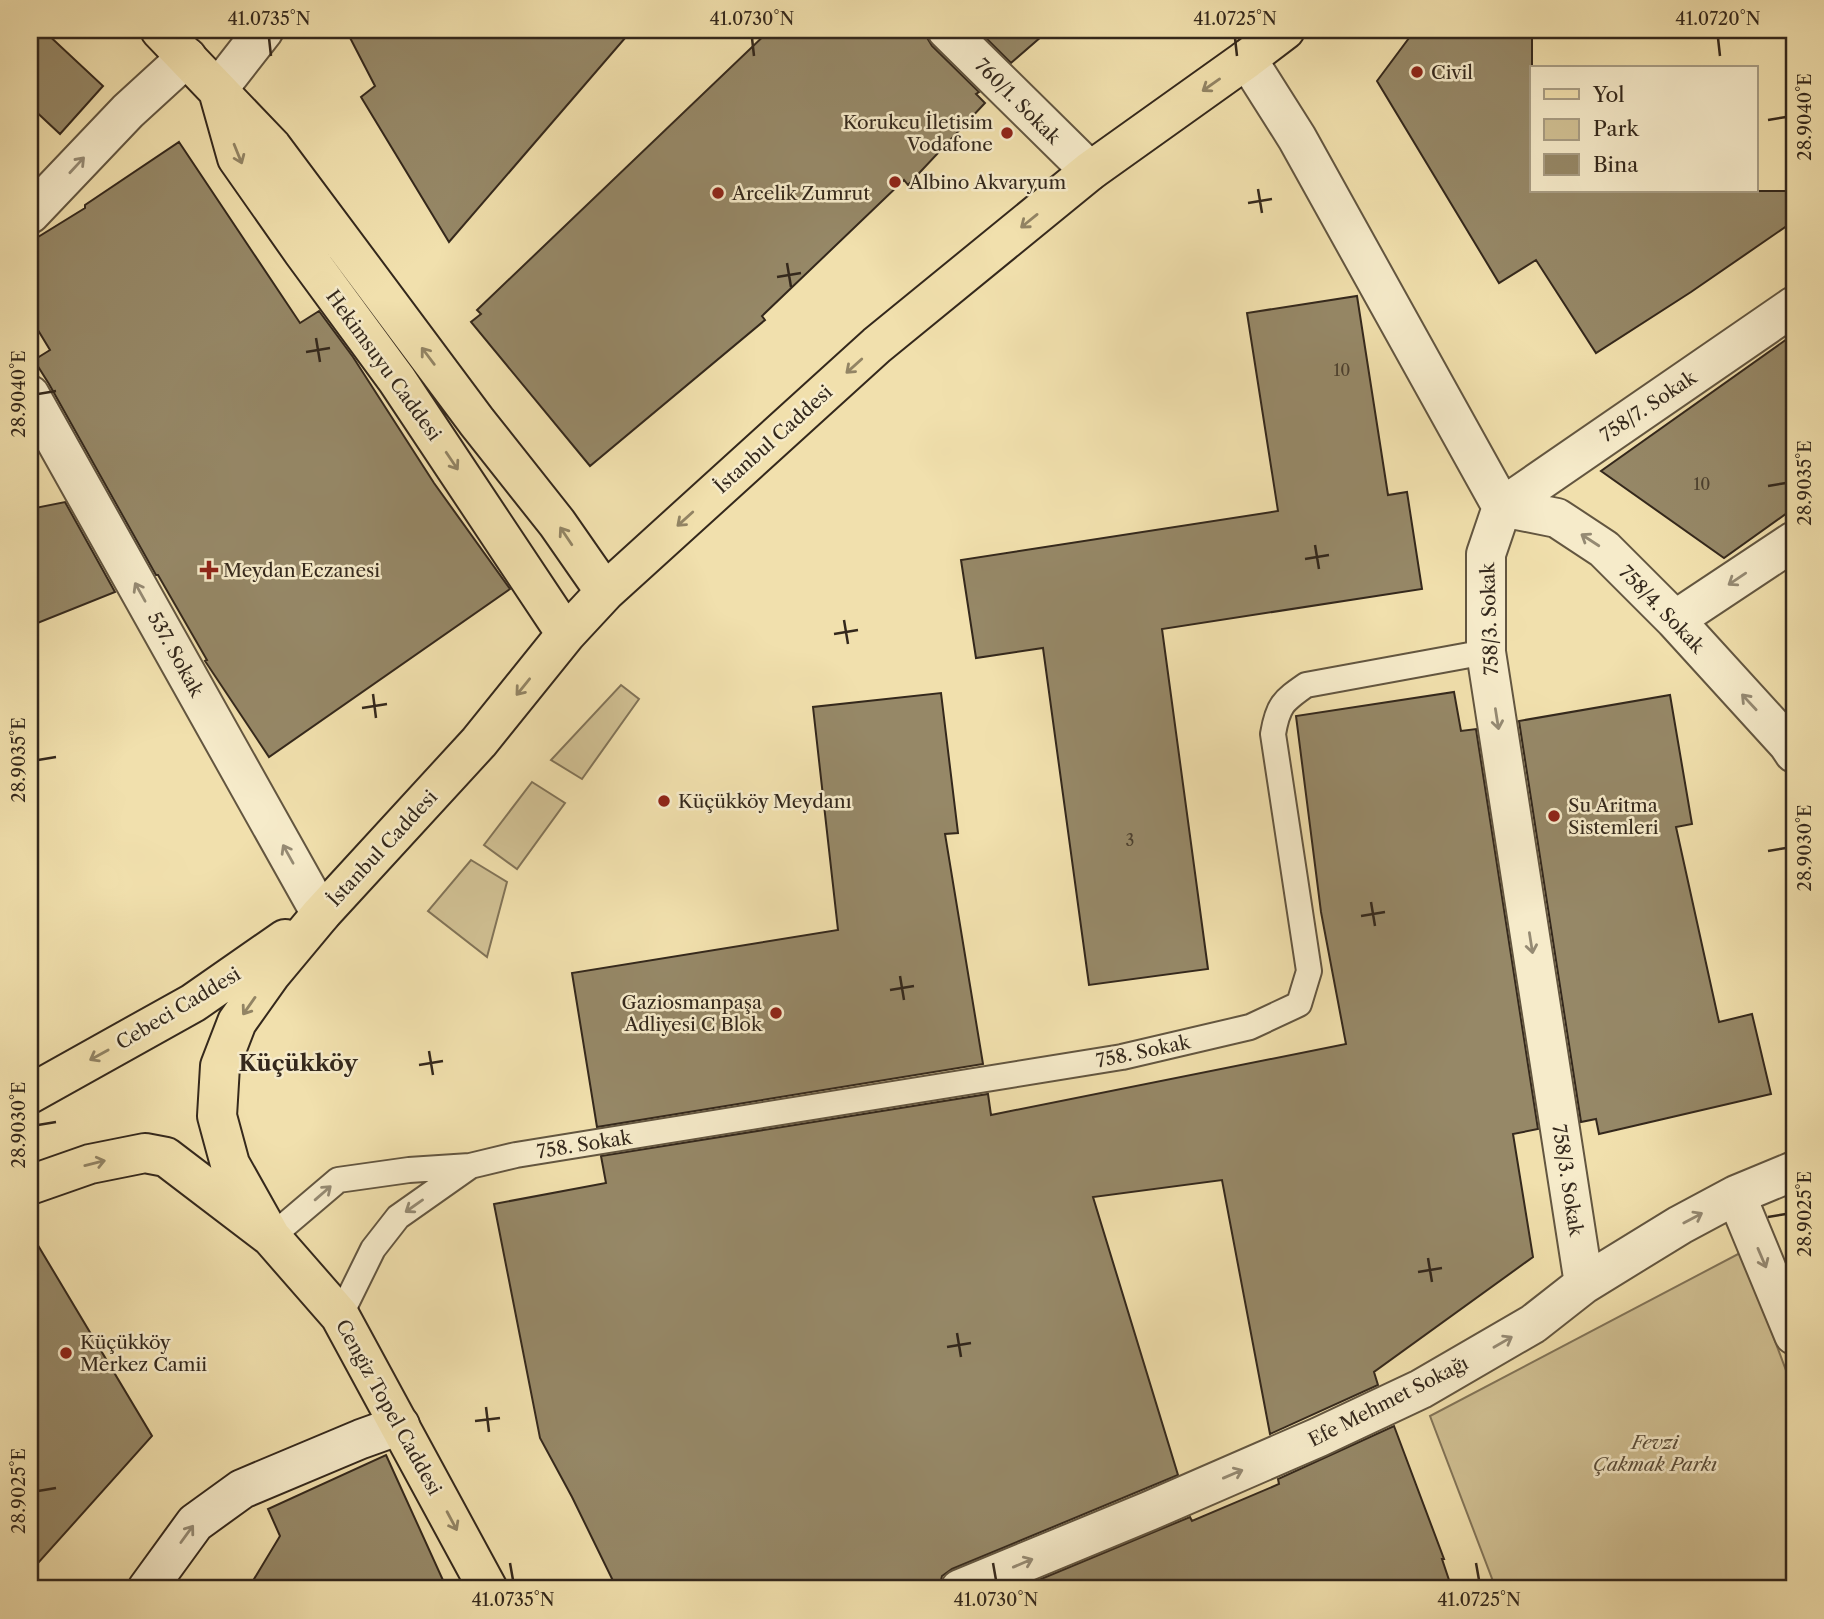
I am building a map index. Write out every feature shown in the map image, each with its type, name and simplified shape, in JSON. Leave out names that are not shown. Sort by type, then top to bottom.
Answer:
[{"type":"main road","name":"Hekimsuyu Caddesi","points":[[160,30],[272,147],[477,422],[557,523],[605,592]]},
{"type":"main road","name":"İstanbul Caddesi","points":[[321,914],[479,742],[566,634],[605,592],[877,345],[1090,171],[1285,30]]},
{"type":"main road","name":"Hekimsuyu Caddesi","points":[[218,89],[237,158],[405,391],[566,634]]},
{"type":"main road","name":"Cebeci Caddesi","points":[[30,1094],[193,1003],[321,914]]},
{"type":"main road","points":[[271,1237],[230,1164],[217,1116],[220,1066],[237,1022],[271,974],[321,914]]},
{"type":"main road","points":[[30,1185],[90,1164],[145,1153],[166,1157],[271,1237]]},
{"type":"main road","name":"Cengiz Topel Caddesi","points":[[271,1237],[340,1316],[488,1589]]},
{"type":"street","points":[[218,89],[264,30]]},
{"type":"street","name":"760/1. Sokak","points":[[947,30],[1090,171]]},
{"type":"street","points":[[30,214],[128,111],[187,57]]},
{"type":"street","points":[[1247,60],[1297,138],[1502,507]]},
{"type":"street","name":"758/7. Sokak","points":[[1502,507],[1794,306]]},
{"type":"street","name":"537. Sokak","points":[[30,395],[321,914]]},
{"type":"street","name":"758/4. Sokak","points":[[1502,507],[1557,518],[1604,549],[1675,620],[1794,753]]},
{"type":"street","name":"758/3. Sokak","points":[[1502,507],[1486,554],[1486,652],[1584,1284]]},
{"type":"street","points":[[1675,620],[1794,541]]},
{"type":"street","name":"Efe Mehmet Sokağı","points":[[960,1589],[1149,1511],[1319,1437],[1422,1388],[1533,1324],[1584,1284],[1679,1225],[1736,1195],[1794,1171]]},
{"type":"street","points":[[1736,1195],[1794,1335]]},
{"type":"street","points":[[147,1589],[195,1523],[243,1489],[400,1425]]},
{"type":"lane","name":"758. Sokak","points":[[470,1167],[516,1156],[1122,1057],[1250,1027],[1299,1004],[1309,971],[1273,734],[1284,700],[1306,685],[1486,652]]},
{"type":"lane","points":[[271,1237],[338,1180],[409,1170],[470,1167]]},
{"type":"lane","points":[[340,1316],[373,1249],[398,1217],[470,1167]]},
{"type":"green space","points":[[621,685],[639,699],[582,779],[551,760]]},
{"type":"green space","points":[[532,782],[565,803],[517,869],[484,845]]},
{"type":"green space","points":[[471,860],[507,882],[487,957],[428,911]]},
{"type":"green space","name":"Fevzi Çakmak Parkı","points":[[1742,1252],[1794,1392],[1794,1589],[1496,1589],[1430,1416]]},
{"type":"building","points":[[30,30],[43,30],[103,86],[60,134],[30,106]]},
{"type":"building","points":[[346,30],[632,30],[449,242],[361,97],[375,86]]},
{"type":"building","points":[[770,30],[926,30],[926,36],[932,46],[979,92],[976,94],[985,103],[908,185],[904,180],[762,316],[765,320],[590,466],[471,322],[481,314],[477,310]]},
{"type":"building","points":[[978,30],[1049,30],[1011,63]]},
{"type":"building","points":[[1415,30],[1532,30],[1530,192],[1794,191],[1794,221],[1596,353],[1536,260],[1499,283],[1377,81]]},
{"type":"building","points":[[179,142],[300,323],[319,311],[353,357],[434,483],[510,589],[269,757],[205,661],[207,660],[34,360],[50,350],[30,317],[30,242],[85,208],[85,205]]},
{"type":"building","points":[[1357,296],[1388,495],[1407,492],[1422,589],[1162,629],[1208,969],[1089,985],[1043,648],[976,658],[961,560],[1278,511],[1247,313]]},
{"type":"building","points":[[1794,334],[1794,508],[1724,558],[1601,471]]},
{"type":"building","points":[[65,502],[115,592],[30,626],[30,509]]},
{"type":"building","points":[[1454,692],[1461,731],[1476,729],[1538,1129],[1513,1134],[1533,1257],[1374,1372],[1378,1385],[1270,1434],[1222,1180],[1093,1197],[1178,1475],[952,1569],[942,1576],[939,1589],[617,1589],[540,1438],[494,1204],[606,1183],[601,1156],[988,1094],[991,1115],[1346,1044],[1321,912],[1296,716]]},
{"type":"building","name":"Gaziosmanpaşa Adliyesi C Blok","points":[[941,693],[958,833],[945,834],[983,1064],[597,1127],[572,973],[838,930],[813,707]]},
{"type":"building","points":[[1670,695],[1692,824],[1676,827],[1719,1022],[1752,1014],[1771,1094],[1599,1134],[1596,1119],[1581,1122],[1519,721]]},
{"type":"building","name":"Küçükköy Merkez Camii","points":[[30,1232],[152,1436],[30,1572]]},
{"type":"building","points":[[1394,1426],[1444,1559],[1452,1589],[1017,1589],[1190,1517],[1192,1521],[1279,1484],[1278,1479]]},
{"type":"building","points":[[386,1455],[447,1589],[248,1589],[280,1536],[268,1509]]},
{"type":"place","name":"Civil","points":[[1417,72]]},
{"type":"place","name":"Korukcu İletisim Vodafone","points":[[1007,133]]},
{"type":"place","name":"Albino Akvaryum","points":[[895,182]]},
{"type":"place","name":"Arcelik Zumrut","points":[[718,193]]},
{"type":"place","name":"Meydan Eczanesi","points":[[209,570]]},
{"type":"place","name":"Küçükköy Meydanı","points":[[664,801]]},
{"type":"place","name":"Su Aritma Sistemleri","points":[[1554,816]]},
{"type":"place","name":"Gaziosmanpaşa Adliyesi C Blok","points":[[776,1013]]},
{"type":"place","name":"Küçükköy Merkez Camii","points":[[66,1353]]},
{"type":"district","name":"Küçükköy","points":[[298,1063]]}]
